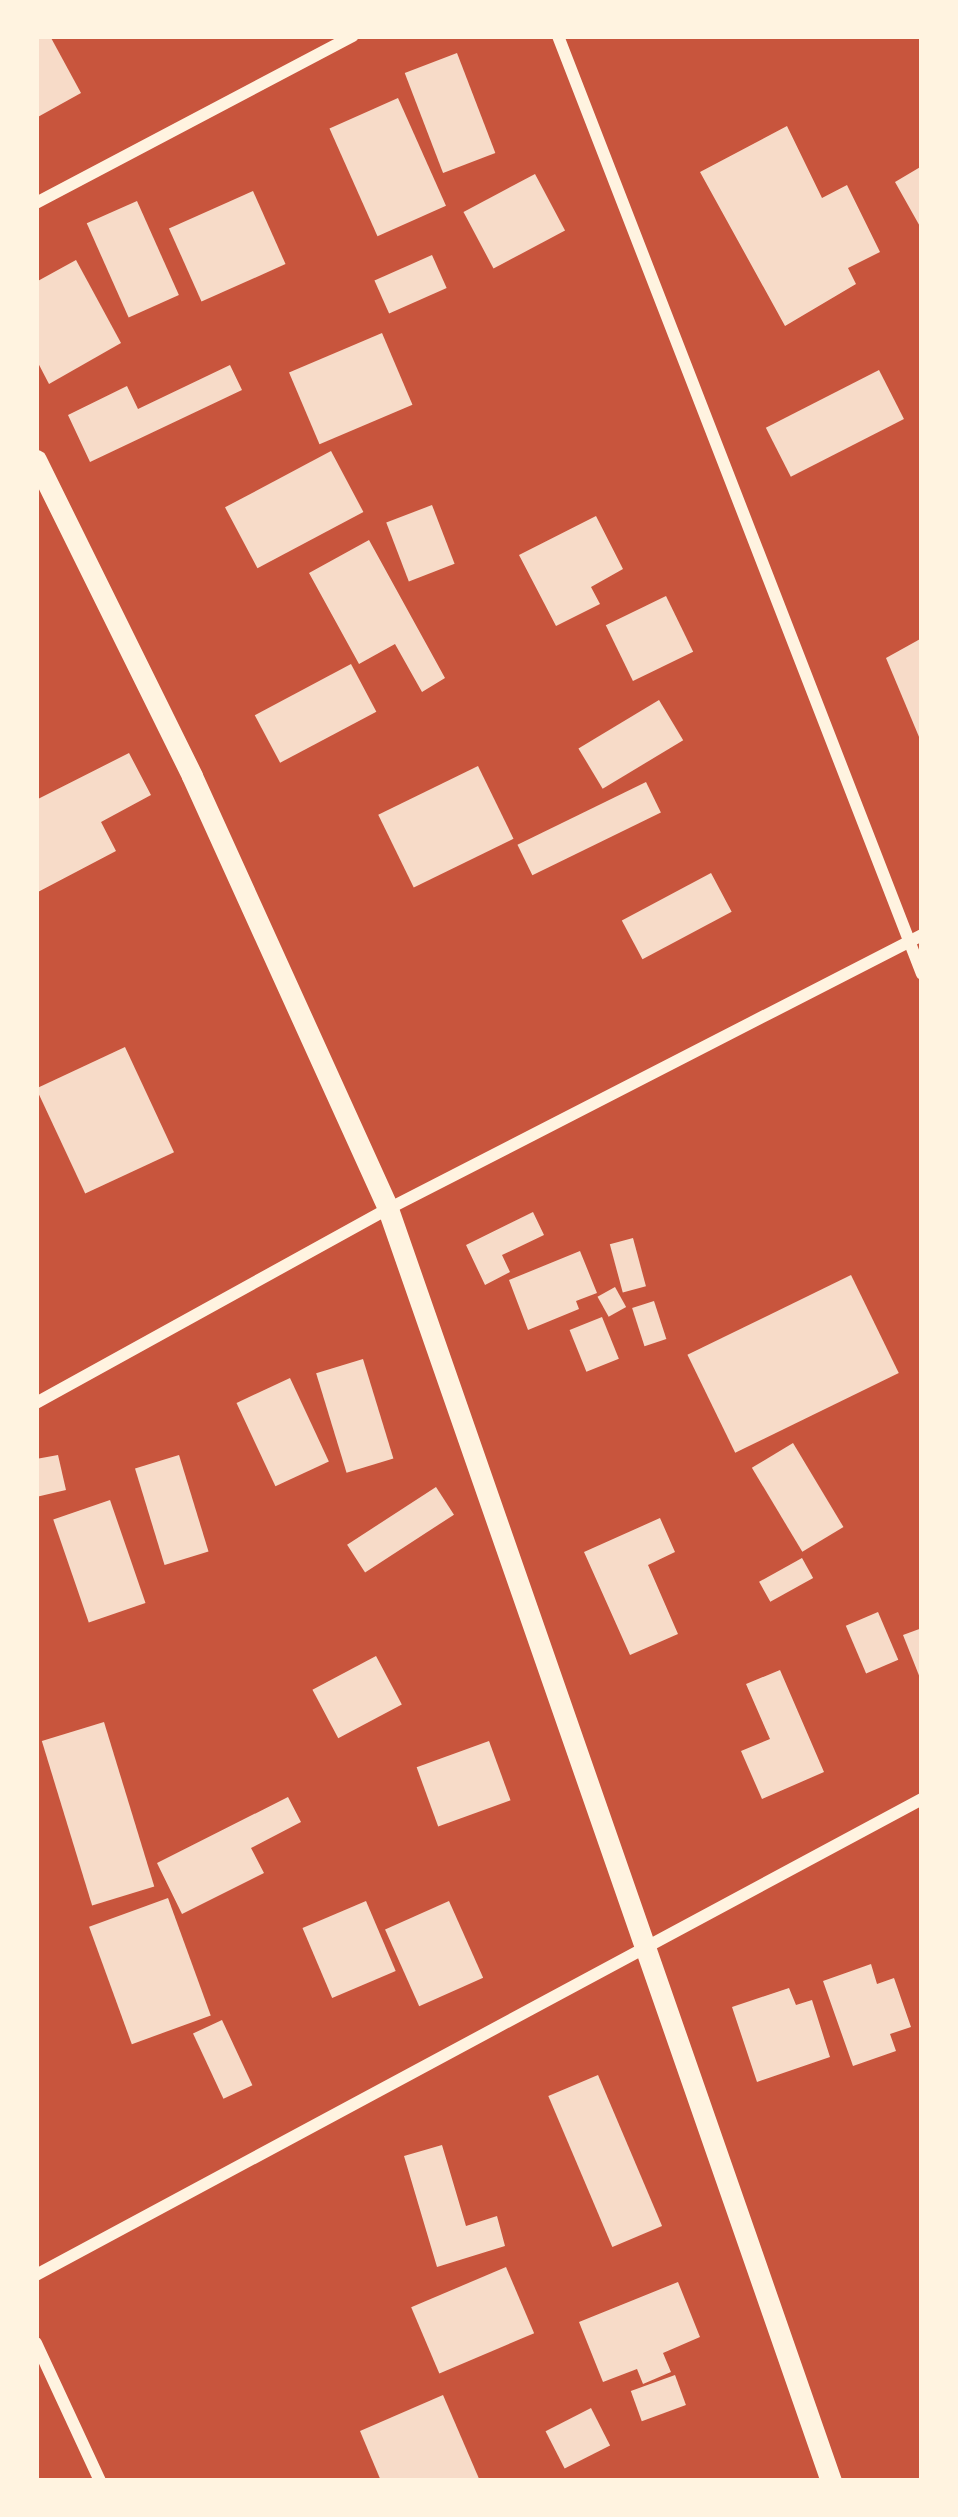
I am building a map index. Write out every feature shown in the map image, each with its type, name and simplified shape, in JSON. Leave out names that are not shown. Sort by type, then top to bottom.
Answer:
[{"type":"street","points":[[36,202],[353,36]]},
{"type":"street","points":[[558,36],[922,974]]},
{"type":"street","points":[[36,460],[192,776],[388,1209],[640,1947],[831,2481]]},
{"type":"street","points":[[36,1403],[388,1209],[922,934]]},
{"type":"street","points":[[36,2275],[922,1799]]},
{"type":"street","points":[[36,2343],[100,2481]]},
{"type":"building","points":[[36,36],[50,36],[81,93],[36,118]]},
{"type":"building","points":[[457,53],[495,153],[443,173],[405,73]]},
{"type":"building","points":[[398,98],[446,206],[377,236],[329,129]]},
{"type":"building","points":[[787,126],[822,198],[847,185],[880,252],[848,268],[856,284],[785,326],[700,172]]},
{"type":"building","points":[[922,166],[922,230],[895,182]]},
{"type":"building","points":[[535,174],[565,231],[494,269],[463,212]]},
{"type":"building","points":[[253,191],[286,264],[201,302],[169,228]]},
{"type":"building","points":[[137,201],[179,295],[129,317],[87,223]]},
{"type":"building","points":[[432,255],[447,288],[389,314],[374,281]]},
{"type":"building","points":[[76,260],[121,343],[49,384],[36,359],[36,282]]},
{"type":"building","points":[[382,333],[412,405],[320,444],[289,372]]},
{"type":"building","points":[[230,365],[242,390],[90,462],[68,415],[127,386],[138,409]]},
{"type":"building","points":[[879,370],[904,419],[791,477],[766,428]]},
{"type":"building","points":[[331,451],[363,512],[257,568],[225,507]]},
{"type":"building","points":[[432,505],[455,564],[409,581],[386,523]]},
{"type":"building","points":[[596,516],[623,569],[591,587],[600,604],[556,626],[519,555]]},
{"type":"building","points":[[369,540],[445,678],[422,692],[395,644],[359,664],[309,573]]},
{"type":"building","points":[[666,596],[693,652],[633,681],[606,625]]},
{"type":"building","points":[[922,638],[922,744],[886,658]]},
{"type":"building","points":[[351,664],[376,712],[280,763],[255,715]]},
{"type":"building","points":[[659,700],[683,740],[603,789],[578,748]]},
{"type":"building","points":[[129,753],[151,795],[101,822],[116,851],[36,893],[36,800]]},
{"type":"building","points":[[478,766],[514,839],[414,887],[378,815]]},
{"type":"building","points":[[646,782],[661,813],[532,875],[517,845]]},
{"type":"building","points":[[711,873],[732,912],[642,959],[622,920]]},
{"type":"building","points":[[125,1047],[174,1152],[85,1194],[36,1088]]},
{"type":"building","points":[[533,1212],[544,1235],[502,1255],[510,1272],[485,1285],[466,1245]]},
{"type":"building","points":[[633,1238],[646,1286],[623,1293],[610,1244]]},
{"type":"building","points":[[580,1251],[597,1293],[576,1301],[579,1309],[528,1330],[509,1280]]},
{"type":"building","points":[[851,1275],[899,1373],[735,1453],[687,1355]]},
{"type":"building","points":[[615,1287],[626,1307],[609,1317],[598,1297]]},
{"type":"building","points":[[654,1301],[666,1339],[644,1346],[632,1308]]},
{"type":"building","points":[[602,1317],[619,1359],[586,1372],[570,1330]]},
{"type":"building","points":[[363,1359],[393,1458],[347,1473],[316,1373]]},
{"type":"building","points":[[290,1378],[329,1461],[275,1486],[237,1403]]},
{"type":"building","points":[[793,1443],[843,1527],[802,1552],[752,1468]]},
{"type":"building","points":[[58,1455],[66,1490],[36,1497],[36,1459]]},
{"type":"building","points":[[179,1455],[209,1552],[165,1565],[135,1468]]},
{"type":"building","points":[[436,1487],[454,1515],[365,1572],[347,1545]]},
{"type":"building","points":[[110,1500],[145,1603],[89,1623],[53,1520]]},
{"type":"building","points":[[660,1518],[675,1552],[648,1565],[678,1634],[630,1655],[584,1552]]},
{"type":"building","points":[[802,1558],[813,1578],[770,1602],[759,1582]]},
{"type":"building","points":[[878,1612],[898,1660],[866,1674],[846,1626]]},
{"type":"building","points":[[922,1628],[922,1683],[903,1635]]},
{"type":"building","points":[[376,1656],[402,1705],[338,1738],[312,1690]]},
{"type":"building","points":[[780,1670],[824,1772],[762,1799],[741,1751],[770,1739],[746,1684]]},
{"type":"building","points":[[104,1722],[154,1886],[92,1905],[42,1741]]},
{"type":"building","points":[[489,1741],[511,1800],[438,1827],[417,1767]]},
{"type":"building","points":[[288,1797],[301,1822],[251,1848],[264,1873],[182,1914],[157,1863]]},
{"type":"building","points":[[168,1898],[211,2015],[132,2044],[89,1927]]},
{"type":"building","points":[[366,1901],[396,1971],[332,1998],[302,1928]]},
{"type":"building","points":[[449,1901],[483,1978],[419,2006],[385,1929]]},
{"type":"building","points":[[871,1964],[877,1984],[894,1978],[911,2027],[890,2034],[896,2051],[853,2066],[823,1981]]},
{"type":"building","points":[[789,1988],[796,2005],[812,2000],[830,2057],[757,2082],[732,2007]]},
{"type":"building","points":[[222,2020],[252,2085],[223,2099],[193,2034]]},
{"type":"building","points":[[598,2075],[662,2226],[612,2247],[548,2096]]},
{"type":"building","points":[[442,2145],[466,2226],[497,2216],[505,2246],[437,2267],[404,2156]]},
{"type":"building","points":[[506,2267],[534,2333],[439,2374],[411,2307]]},
{"type":"building","points":[[678,2282],[700,2337],[663,2353],[671,2372],[643,2384],[637,2369],[603,2382],[579,2322]]},
{"type":"building","points":[[675,2375],[686,2405],[642,2421],[631,2391]]},
{"type":"building","points":[[443,2395],[480,2481],[381,2481],[360,2431]]},
{"type":"building","points":[[591,2408],[610,2445],[565,2469],[546,2431]]}]
